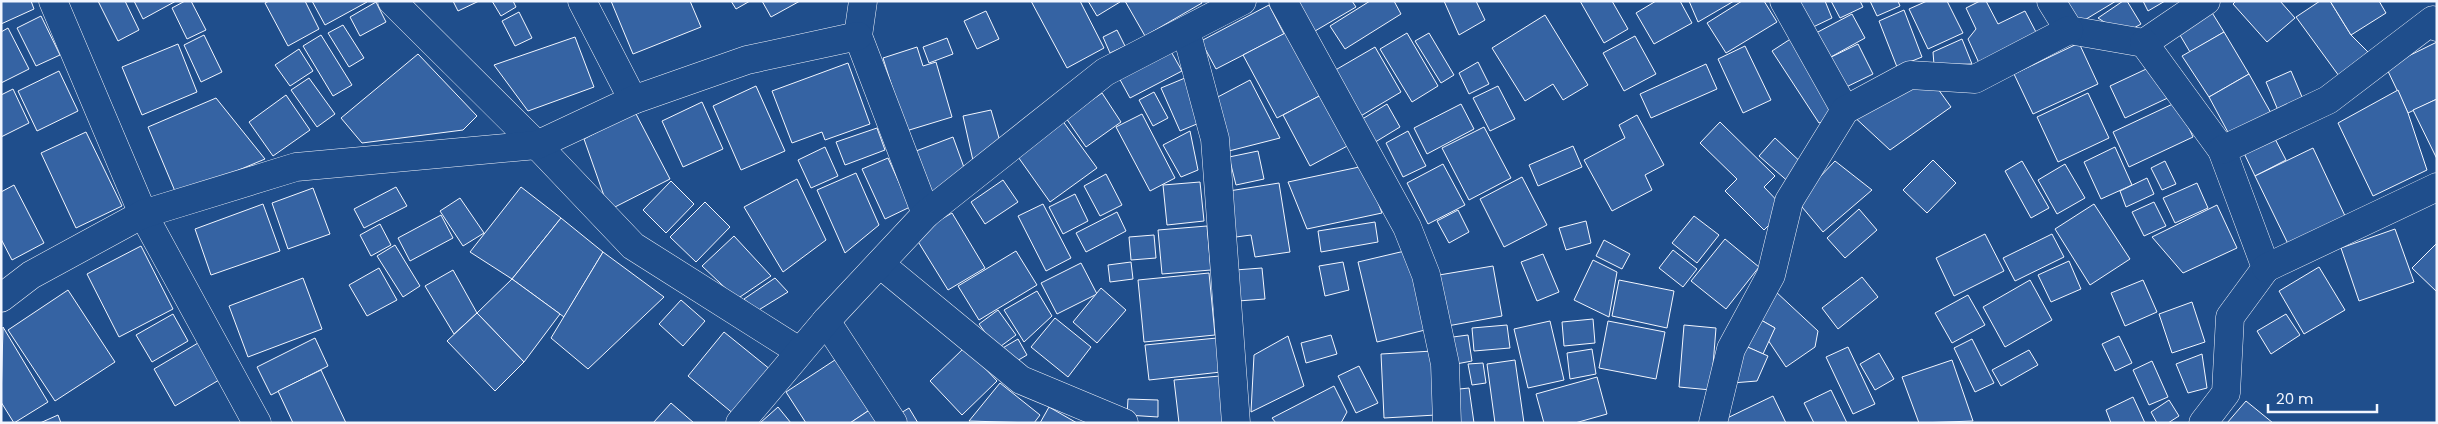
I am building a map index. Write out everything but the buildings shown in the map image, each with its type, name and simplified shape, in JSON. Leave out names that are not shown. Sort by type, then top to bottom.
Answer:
[{"type":"street","points":[[53,1],[143,214],[258,423]]},
{"type":"street","points":[[392,1],[537,145],[632,246],[799,352]]},
{"type":"street","points":[[582,1],[633,100]]},
{"type":"street","points":[[863,1],[858,36],[926,214]]},
{"type":"street","points":[[740,423],[826,321],[926,214],[1105,72],[1242,1]]},
{"type":"street","points":[[1283,1],[1407,227],[1426,275],[1445,364],[1447,423]]},
{"type":"street","points":[[1784,1],[1845,110]]},
{"type":"street","points":[[2051,1],[2069,30]]},
{"type":"street","points":[[1713,423],[1730,349],[1771,274],[1789,201],[1845,110],[1910,75],[1975,80],[2069,30],[2144,43],[2206,1]]},
{"type":"street","points":[[2222,150],[2328,100],[2433,20],[2437,27]]},
{"type":"street","points":[[1186,31],[1215,139],[1236,423]]},
{"type":"street","points":[[1,298],[31,276],[143,214],[296,167],[537,145],[633,100],[746,60],[858,36]]},
{"type":"street","points":[[2144,43],[2222,150],[2266,268]]},
{"type":"street","points":[[2203,423],[2226,393],[2230,317],[2266,268],[2437,187]]},
{"type":"street","points":[[880,264],[1021,380],[1124,423]]},
{"type":"street","points":[[826,321],[892,423]]}]
